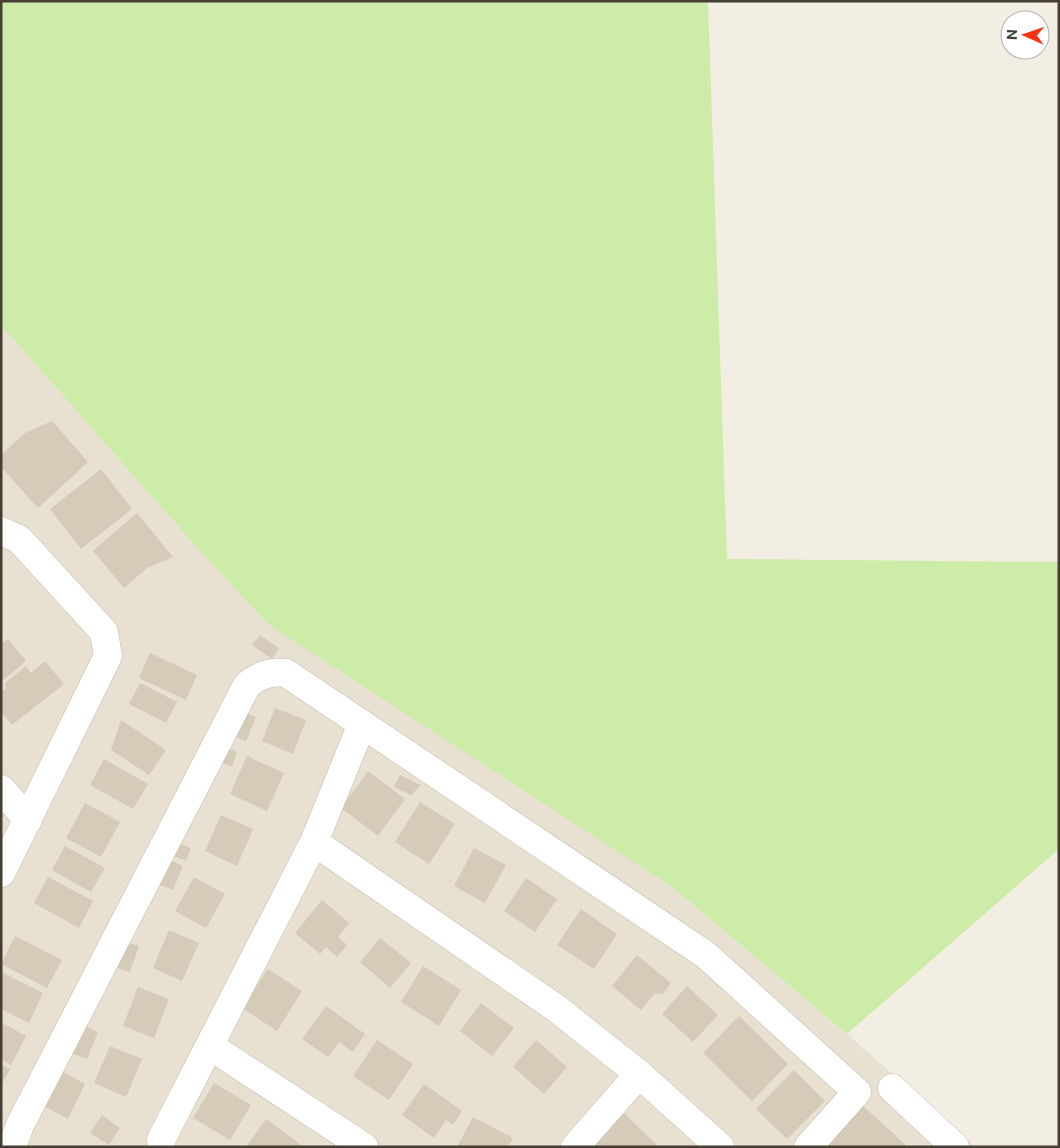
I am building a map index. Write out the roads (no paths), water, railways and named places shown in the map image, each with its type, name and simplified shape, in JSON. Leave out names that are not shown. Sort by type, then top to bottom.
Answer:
[{"type":"street","points":[[1,531],[19,539],[104,632],[108,656],[1,873]]},
{"type":"street","points":[[12,1147],[20,1125],[247,685],[259,676],[276,672],[286,673],[706,955],[857,1092],[808,1147]]},
{"type":"street","points":[[161,1140],[314,842],[362,724]]},
{"type":"street","points":[[1,789],[28,820]]},
{"type":"street","points":[[314,842],[556,1008],[639,1074],[720,1147]]},
{"type":"street","points":[[210,1046],[364,1147]]},
{"type":"street","points":[[575,1147],[639,1074]]},
{"type":"street","points":[[892,1088],[955,1147]]}]
